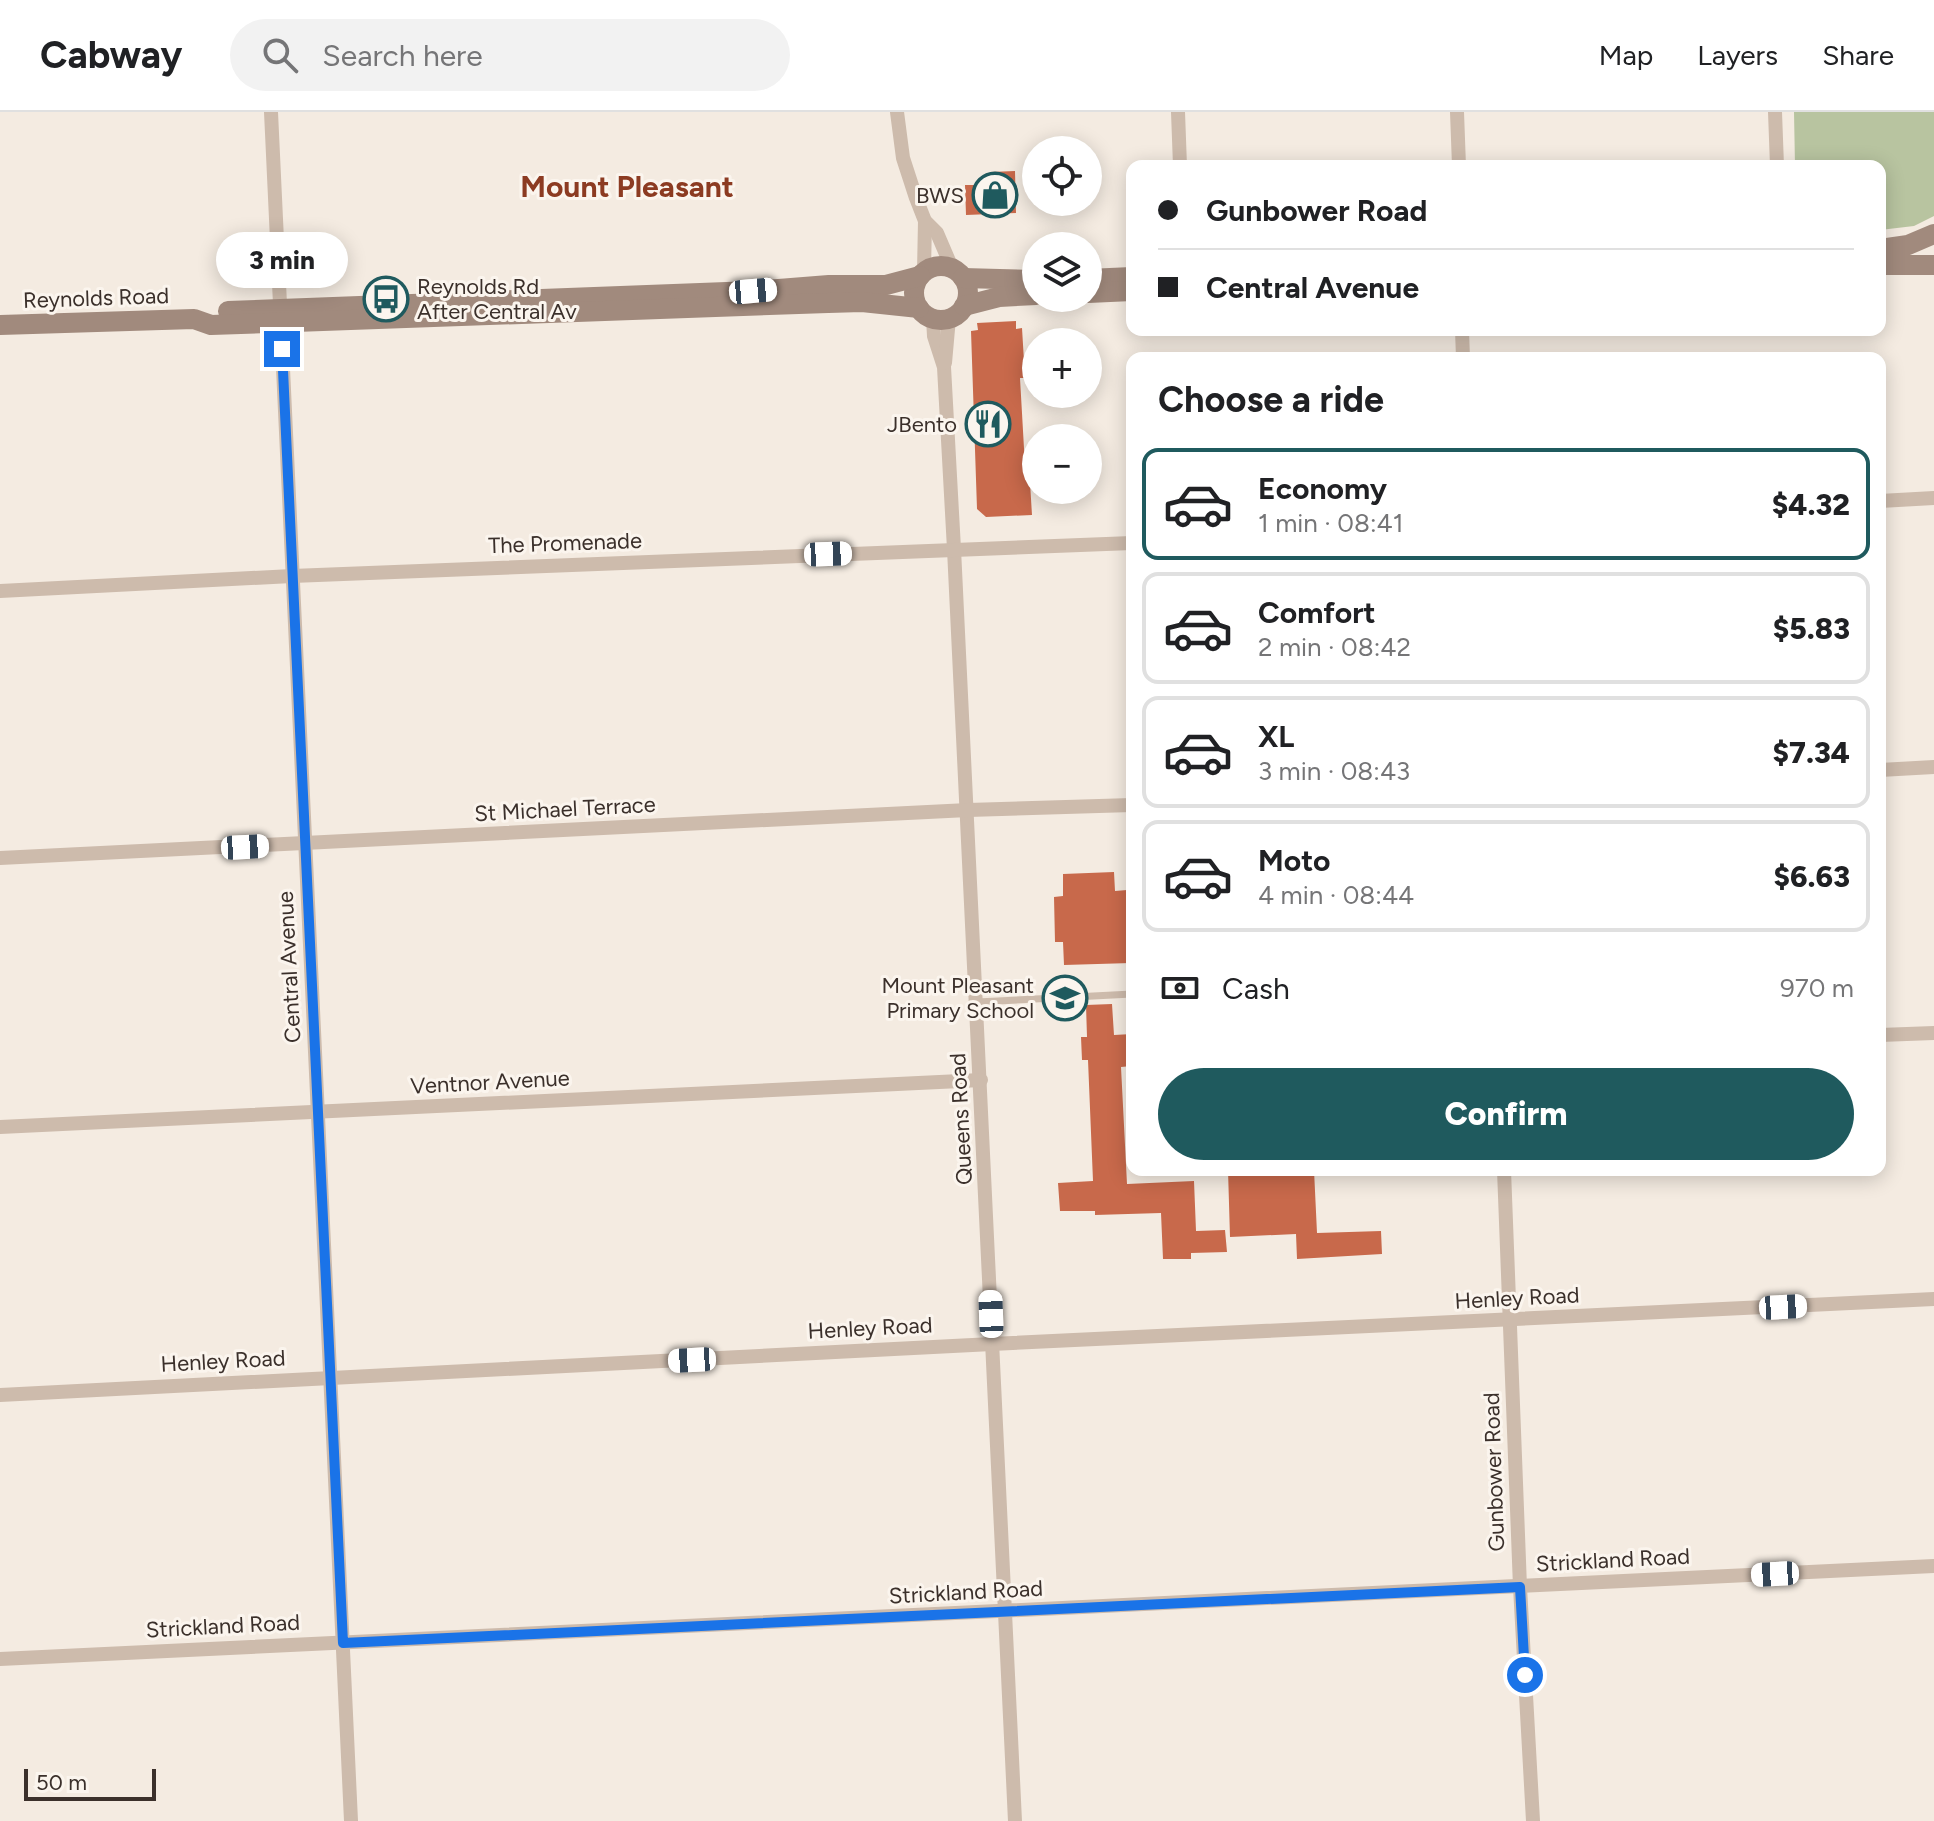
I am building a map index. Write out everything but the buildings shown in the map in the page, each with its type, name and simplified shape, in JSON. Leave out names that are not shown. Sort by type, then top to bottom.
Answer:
[{"type":"main road","points":[[1886,248],[1908,245],[1934,234]]},
{"type":"main road","points":[[1886,265],[1934,265]]},
{"type":"main road","name":"Reynolds Road","points":[[0,325],[194,319],[211,325],[280,315],[828,294],[886,285],[938,266],[958,273],[1022,279]]},
{"type":"main road","points":[[922,274],[914,292],[941,313],[967,292],[958,273]]},
{"type":"main road","points":[[1102,278],[1126,277]]},
{"type":"main road","points":[[1102,292],[1126,291]]},
{"type":"main road","name":"Reynolds Road","points":[[828,294],[941,313],[999,297],[1022,296]]},
{"type":"street","name":"Central Avenue","points":[[271,112],[351,1821]]},
{"type":"street","points":[[897,112],[903,158],[925,221],[922,274]]},
{"type":"street","points":[[1178,112],[1180,160]]},
{"type":"street","points":[[1457,112],[1459,160]]},
{"type":"street","points":[[1775,112],[1777,160]]},
{"type":"street","points":[[925,221],[937,233],[958,273]]},
{"type":"street","name":"Queens Road","points":[[941,313],[934,336],[944,367],[954,549],[1015,1821]]},
{"type":"street","points":[[1886,501],[1934,498]]},
{"type":"street","name":"The Promenade","points":[[0,591],[292,576],[1126,543]]},
{"type":"street","points":[[1886,770],[1934,767]]},
{"type":"street","name":"St Michael Terrace","points":[[0,858],[968,810],[1126,805]]},
{"type":"street","points":[[1886,1035],[1934,1033]]},
{"type":"street","name":"Ventnor Avenue","points":[[0,1127],[981,1080]]},
{"type":"street","name":"Gunbower Road","points":[[1504,1176],[1520,1587],[1533,1821]]},
{"type":"street","name":"Henley Road","points":[[0,1395],[1934,1299]]},
{"type":"street","name":"Strickland Road","points":[[0,1659],[1934,1566]]},
{"type":"lane","points":[[977,1002],[1126,994]]},
{"type":"green space","points":[[1794,112],[1934,112],[1934,216],[1914,226],[1886,229],[1886,160],[1795,160]]},
{"type":"place","name":"BWS","points":[[995,195]]},
{"type":"place","name":"Reynolds Rd After Central Av","points":[[386,299]]},
{"type":"place","name":"JBento","points":[[988,424]]},
{"type":"place","name":"Mount Pleasant Primary School","points":[[1065,998]]},
{"type":"district","name":"Mount Pleasant","points":[[627,186]]},
{"type":"route","points":[[282,349],[343,1643],[1520,1587],[1525,1675]]}]
